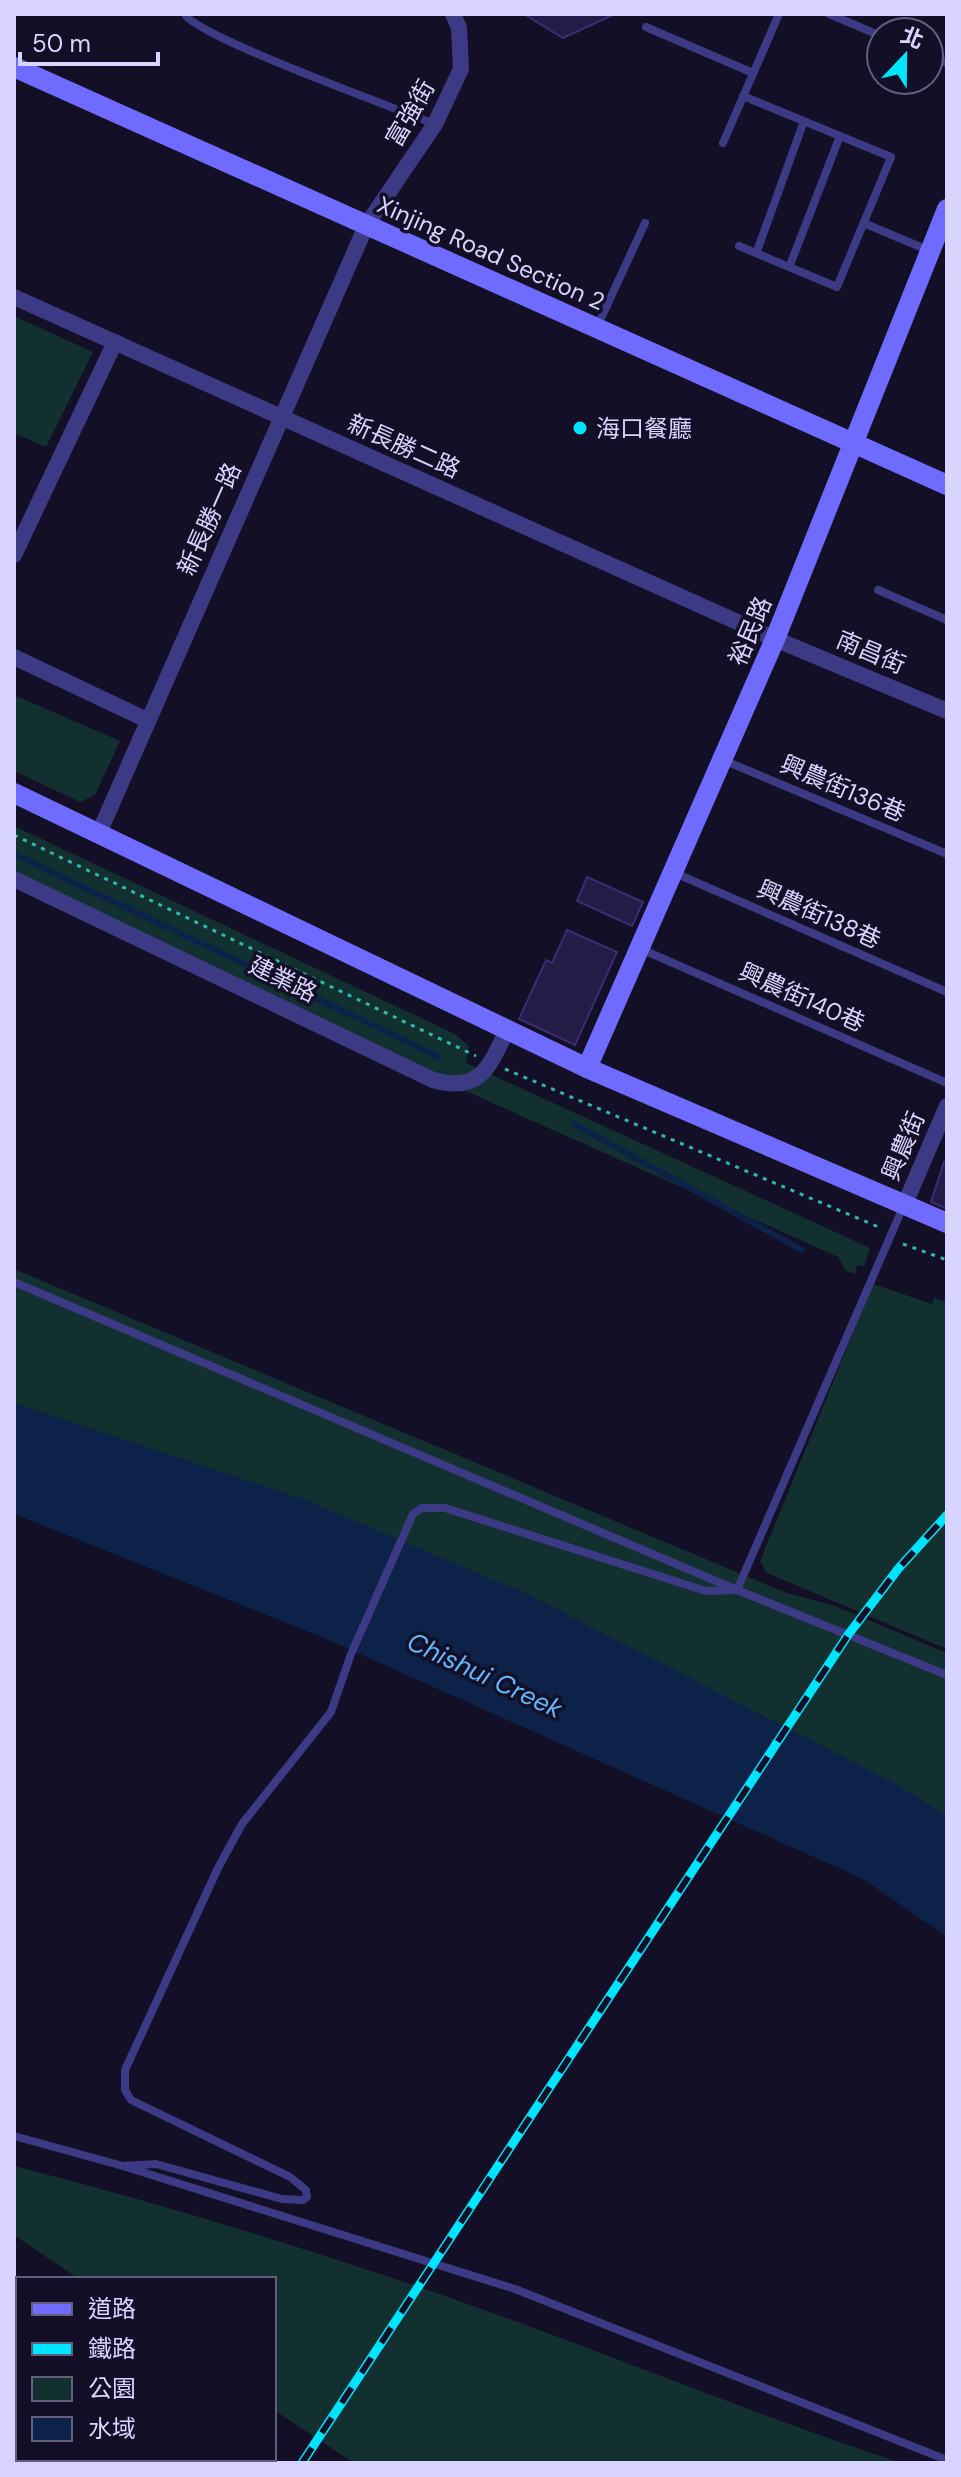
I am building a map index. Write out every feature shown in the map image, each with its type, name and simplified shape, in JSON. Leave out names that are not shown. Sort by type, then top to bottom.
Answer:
[{"type":"street","name":"富強街","points":[[366,226],[435,124],[461,69],[461,39],[453,14]]},
{"type":"street","name":"Xinjing Road Section 2","points":[[14,67],[947,485]]},
{"type":"street","name":"裕民路","points":[[587,1068],[775,639],[947,209]]},
{"type":"street","name":"新長勝一路","points":[[99,833],[366,226]]},
{"type":"street","name":"新長勝二路","points":[[14,297],[775,639]]},
{"type":"street","points":[[14,555],[115,342]]},
{"type":"street","name":"南昌街","points":[[775,639],[947,711]]},
{"type":"street","points":[[14,657],[147,720]]},
{"type":"street","points":[[14,793],[587,1068],[947,1223]]},
{"type":"street","name":"建業路","points":[[14,879],[433,1080],[452,1086],[464,1083],[484,1073],[491,1064]]},
{"type":"street","points":[[491,1064],[508,1028]]},
{"type":"street","name":"興農街","points":[[904,1206],[943,1126],[947,1106]]},
{"type":"lane","points":[[185,14],[189,22],[225,40],[435,124]]},
{"type":"lane","points":[[723,143],[779,14]]},
{"type":"lane","points":[[829,14],[865,29]]},
{"type":"lane","points":[[646,27],[753,73]]},
{"type":"lane","points":[[739,246],[837,287],[866,224],[891,157],[743,96]]},
{"type":"lane","points":[[757,251],[804,121]]},
{"type":"lane","points":[[790,265],[840,136]]},
{"type":"lane","points":[[597,328],[645,223]]},
{"type":"lane","points":[[866,224],[931,252]]},
{"type":"lane","points":[[878,590],[947,620]]},
{"type":"lane","name":"興農街136巷","points":[[723,760],[947,854]]},
{"type":"lane","name":"興農街138巷","points":[[675,873],[947,992]]},
{"type":"lane","name":"興農街140巷","points":[[641,949],[947,1083]]},
{"type":"lane","points":[[737,1590],[904,1206]]},
{"type":"lane","points":[[14,1282],[737,1590],[947,1675]]},
{"type":"lane","points":[[123,2166],[156,2164],[282,2199],[295,2201],[307,2197],[306,2190],[290,2177],[131,2100],[123,2078],[218,1868],[242,1824],[331,1712],[351,1654],[413,1514],[433,1506],[706,1591],[737,1590]]},
{"type":"lane","points":[[14,2136],[123,2166],[515,2289],[935,2460],[947,2460]]},
{"type":"path","points":[[14,835],[491,1064],[881,1228],[896,1241],[947,1260]]},
{"type":"green space","points":[[14,316],[93,352],[46,447],[14,433]]},
{"type":"green space","points":[[14,695],[120,741],[95,795],[80,802],[14,771]]},
{"type":"green space","points":[[14,826],[455,1034],[469,1046],[466,1063],[870,1248],[864,1267],[857,1265],[855,1274],[846,1271],[838,1257],[432,1076],[14,878]]},
{"type":"green space","points":[[14,1269],[784,1592],[835,1606],[947,1653],[947,1857],[14,1406]]},
{"type":"green space","points":[[873,1284],[932,1304],[934,1298],[947,1302],[947,1649],[767,1573],[760,1561]]},
{"type":"green space","points":[[14,2166],[169,2208],[374,2272],[901,2463],[354,2463],[276,2411],[276,2277],[76,2277],[14,2235]]},
{"type":"water","name":"Chishui Creek","points":[[14,1403],[303,1499],[525,1593],[896,1784],[947,1816],[947,1937],[863,1879],[324,1638],[14,1514]]},
{"type":"building","points":[[524,14],[615,14],[563,38]]},
{"type":"building","points":[[587,877],[643,902],[632,926],[577,901]]},
{"type":"building","points":[[567,930],[617,952],[575,1045],[519,1019],[546,960],[552,963]]},
{"type":"building","points":[[944,1162],[947,1163],[947,1209],[931,1202]]},
{"type":"waterway","points":[[14,854],[439,1057]]},
{"type":"waterway","points":[[574,1124],[802,1250]]},
{"type":"railway","points":[[302,2463],[848,1635],[898,1569],[947,1515]]},
{"type":"place","name":"海口餐廳","points":[[580,428]]}]
